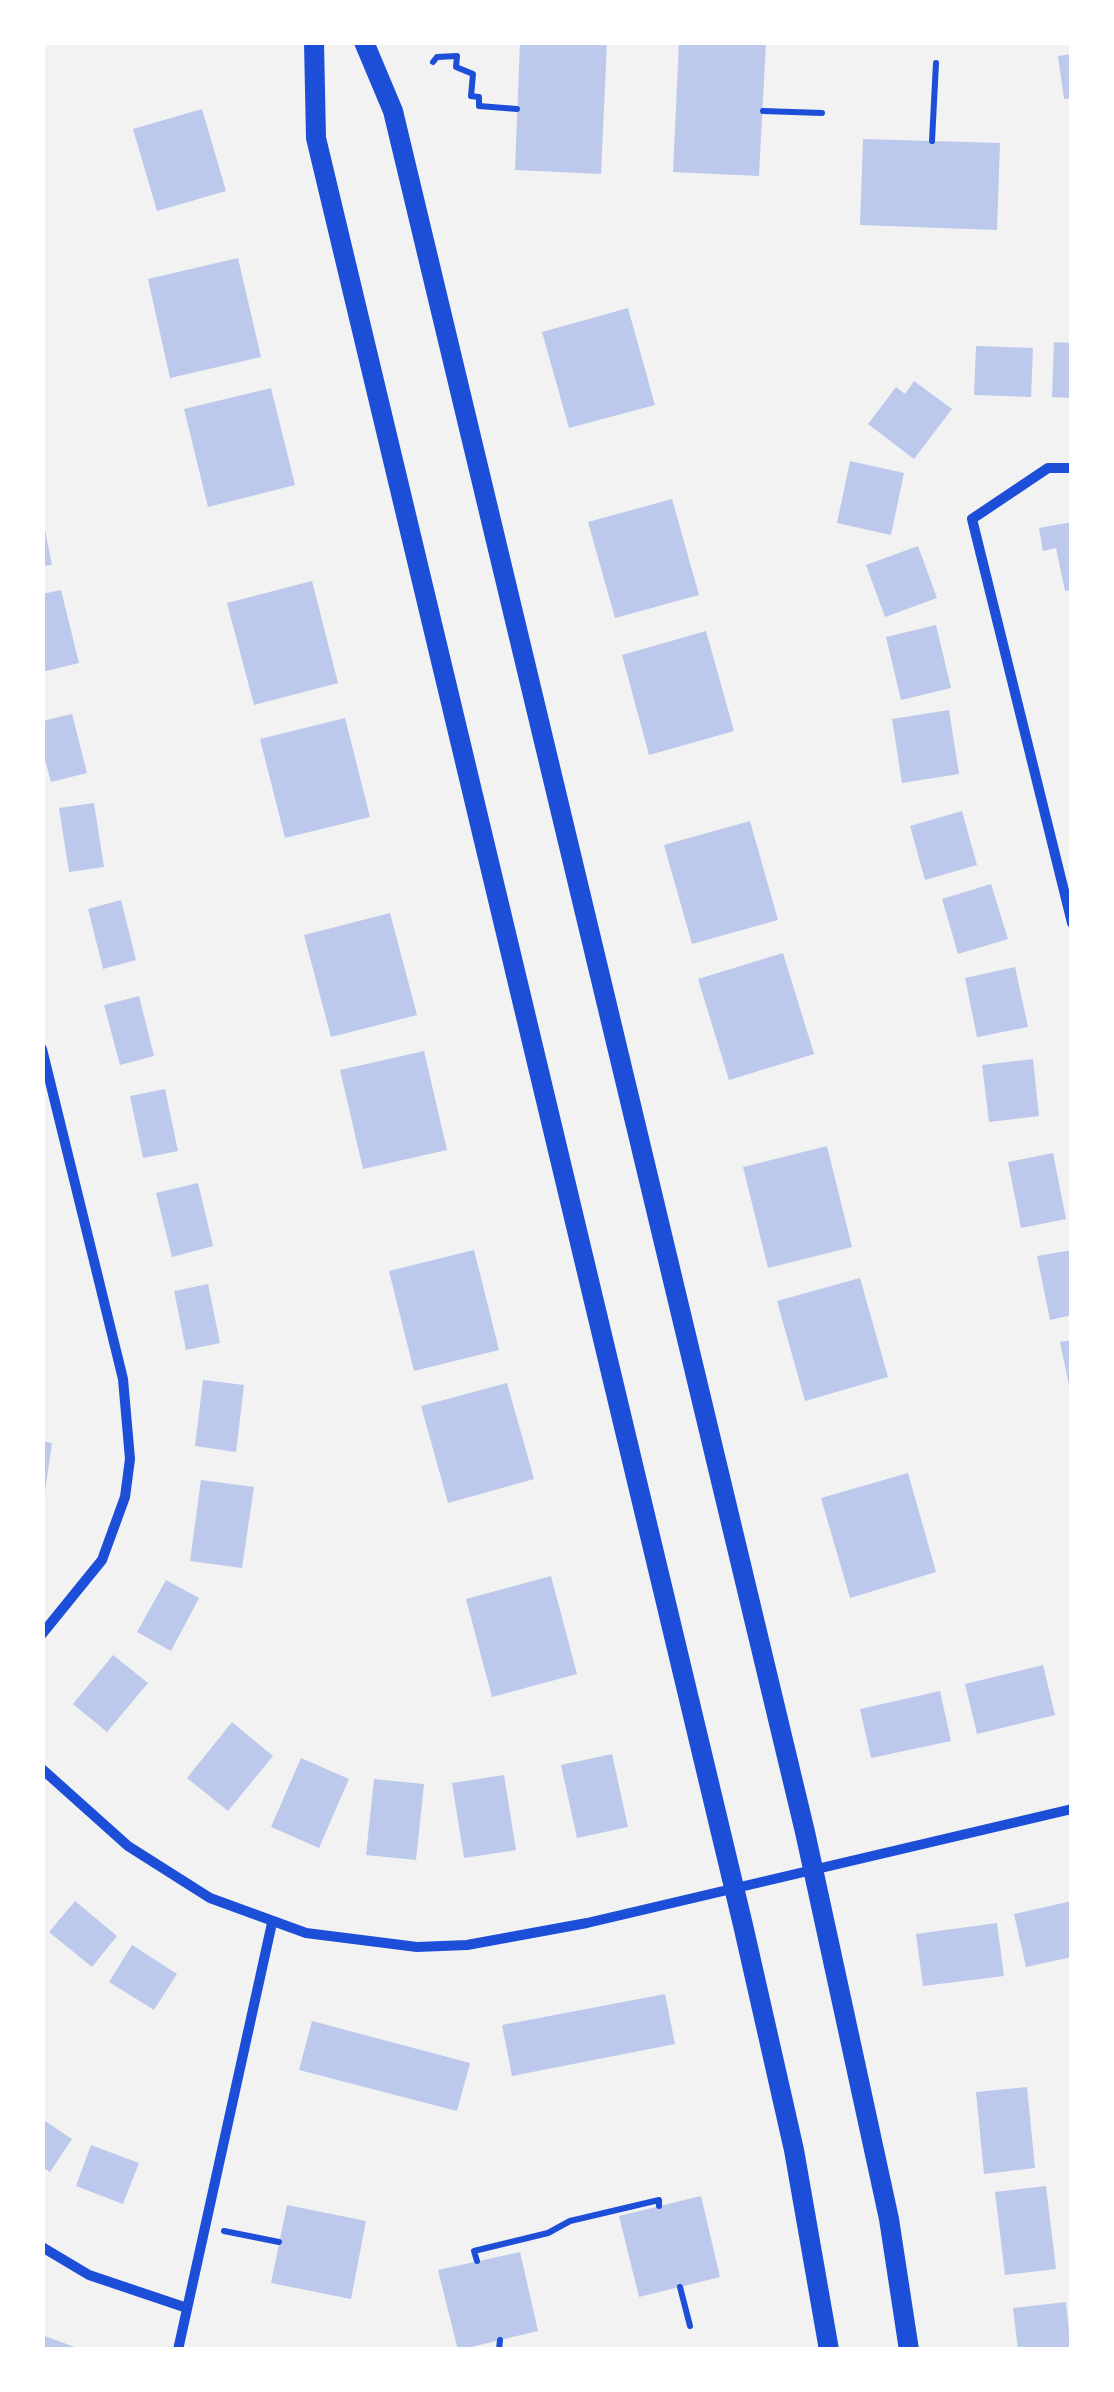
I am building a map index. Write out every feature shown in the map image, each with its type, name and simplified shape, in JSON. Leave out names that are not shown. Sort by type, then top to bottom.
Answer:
[{"type":"main road","points":[[314,42],[316,138],[734,1890],[794,2150],[829,2350]]},
{"type":"main road","points":[[364,42],[393,112],[814,1871],[886,2204],[910,2350]]},
{"type":"street","points":[[1072,468],[1048,468],[972,520],[1072,923]]},
{"type":"street","points":[[42,1048],[123,1379],[130,1459],[125,1497],[102,1560],[42,1634]]},
{"type":"street","points":[[42,1769],[150,1862],[210,1898],[272,1923],[369,1943],[454,1946],[571,1927],[1072,1809]]},
{"type":"street","points":[[178,2350],[272,1923]]},
{"type":"street","points":[[42,2248],[89,2275],[187,2308]]},
{"type":"path","points":[[433,62],[436,57],[457,56],[456,68],[472,74],[471,96],[479,96],[478,106],[517,108]]},
{"type":"path","points":[[932,141],[936,63]]},
{"type":"path","points":[[762,111],[822,113]]},
{"type":"path","points":[[477,2261],[474,2251],[548,2233],[570,2221],[659,2200],[659,2206]]},
{"type":"path","points":[[203,2228],[280,2242]]},
{"type":"path","points":[[680,2287],[690,2326]]},
{"type":"building","points":[[520,42],[607,42],[601,174],[515,170]]},
{"type":"building","points":[[679,42],[766,42],[759,176],[673,172]]},
{"type":"building","points":[[1072,54],[1072,98],[1064,99],[1058,56]]},
{"type":"building","points":[[202,109],[226,191],[157,211],[133,129]]},
{"type":"building","points":[[863,139],[1000,143],[997,230],[860,225]]},
{"type":"building","points":[[238,258],[261,357],[170,378],[148,279]]},
{"type":"building","points":[[628,308],[655,405],[569,428],[542,332]]},
{"type":"building","points":[[1054,342],[1072,343],[1072,398],[1052,397]]},
{"type":"building","points":[[976,346],[1033,348],[1031,397],[974,395]]},
{"type":"building","points":[[914,381],[952,409],[914,459],[868,424],[896,387],[905,394]]},
{"type":"building","points":[[271,388],[295,485],[208,507],[184,409]]},
{"type":"building","points":[[850,461],[904,473],[891,535],[837,523]]},
{"type":"building","points":[[672,499],[699,595],[615,618],[588,522]]},
{"type":"building","points":[[42,515],[52,565],[42,566]]},
{"type":"building","points":[[1072,522],[1072,590],[1065,591],[1056,548],[1043,551],[1039,528]]},
{"type":"building","points":[[918,546],[937,598],[885,617],[866,565]]},
{"type":"building","points":[[312,581],[338,683],[254,705],[227,603]]},
{"type":"building","points":[[61,590],[79,663],[42,672],[42,594]]},
{"type":"building","points":[[936,625],[951,688],[901,700],[886,637]]},
{"type":"building","points":[[706,631],[734,731],[649,755],[622,655]]},
{"type":"building","points":[[949,710],[959,774],[902,783],[892,719]]},
{"type":"building","points":[[72,714],[87,773],[51,782],[42,749],[42,721]]},
{"type":"building","points":[[345,718],[370,817],[285,838],[260,739]]},
{"type":"building","points":[[94,803],[104,867],[69,872],[59,808]]},
{"type":"building","points":[[962,811],[977,865],[925,880],[910,826]]},
{"type":"building","points":[[750,821],[778,920],[692,944],[664,845]]},
{"type":"building","points":[[991,884],[1008,939],[958,954],[942,899]]},
{"type":"building","points":[[121,900],[136,960],[103,969],[88,909]]},
{"type":"building","points":[[390,913],[417,1015],[331,1037],[304,935]]},
{"type":"building","points":[[783,953],[814,1054],[729,1080],[698,979]]},
{"type":"building","points":[[1015,967],[1028,1027],[977,1037],[965,978]]},
{"type":"building","points":[[139,996],[154,1056],[120,1065],[104,1005]]},
{"type":"building","points":[[424,1051],[447,1150],[363,1169],[340,1070]]},
{"type":"building","points":[[1033,1059],[1039,1116],[989,1122],[982,1065]]},
{"type":"building","points":[[165,1089],[178,1151],[143,1158],[130,1096]]},
{"type":"building","points":[[827,1146],[852,1247],[768,1268],[743,1167]]},
{"type":"building","points":[[1053,1153],[1066,1219],[1021,1228],[1008,1162]]},
{"type":"building","points":[[198,1183],[213,1246],[172,1257],[156,1193]]},
{"type":"building","points":[[474,1250],[499,1350],[414,1371],[389,1271]]},
{"type":"building","points":[[1072,1250],[1072,1315],[1050,1320],[1037,1256]]},
{"type":"building","points":[[860,1278],[888,1377],[805,1401],[777,1301]]},
{"type":"building","points":[[208,1284],[220,1343],[186,1350],[174,1291]]},
{"type":"building","points":[[1072,1340],[1072,1390],[1070,1390],[1060,1342]]},
{"type":"building","points":[[203,1380],[244,1385],[236,1452],[195,1446]]},
{"type":"building","points":[[507,1383],[534,1479],[448,1503],[421,1406]]},
{"type":"building","points":[[42,1441],[52,1443],[45,1491],[42,1491]]},
{"type":"building","points":[[908,1473],[936,1572],[850,1598],[821,1498]]},
{"type":"building","points":[[201,1480],[254,1487],[242,1568],[190,1561]]},
{"type":"building","points":[[551,1576],[577,1674],[492,1697],[466,1599]]},
{"type":"building","points":[[166,1580],[199,1598],[171,1651],[137,1632]]},
{"type":"building","points":[[113,1655],[148,1683],[107,1732],[73,1704]]},
{"type":"building","points":[[1043,1665],[1055,1715],[977,1734],[965,1684]]},
{"type":"building","points":[[940,1691],[951,1741],[871,1758],[860,1709]]},
{"type":"building","points":[[232,1722],[273,1756],[228,1811],[187,1778]]},
{"type":"building","points":[[612,1754],[628,1827],[577,1838],[561,1765]]},
{"type":"building","points":[[301,1758],[349,1779],[319,1848],[271,1827]]},
{"type":"building","points":[[504,1775],[516,1850],[464,1858],[452,1783]]},
{"type":"building","points":[[374,1779],[424,1784],[416,1860],[366,1855]]},
{"type":"building","points":[[75,1901],[117,1936],[92,1967],[49,1932]]},
{"type":"building","points":[[1072,1901],[1072,1957],[1026,1967],[1014,1914]]},
{"type":"building","points":[[997,1923],[1004,1976],[923,1986],[916,1934]]},
{"type":"building","points":[[132,1945],[177,1974],[154,2010],[109,1982]]},
{"type":"building","points":[[665,1994],[675,2044],[512,2076],[502,2025]]},
{"type":"building","points":[[312,2021],[470,2063],[457,2111],[299,2070]]},
{"type":"building","points":[[1027,2087],[1035,2168],[984,2174],[976,2092]]},
{"type":"building","points":[[42,2119],[72,2139],[50,2172],[42,2167]]},
{"type":"building","points":[[91,2145],[139,2163],[123,2204],[76,2186]]},
{"type":"building","points":[[1046,2186],[1056,2269],[1005,2275],[995,2192]]},
{"type":"building","points":[[701,2196],[720,2277],[639,2297],[619,2216]]},
{"type":"building","points":[[287,2205],[366,2221],[351,2299],[271,2283]]},
{"type":"building","points":[[520,2252],[538,2331],[458,2350],[438,2270]]},
{"type":"building","points":[[1066,2302],[1071,2350],[1018,2350],[1013,2308]]},
{"type":"building","points":[[42,2335],[80,2349],[80,2350],[42,2350]]}]
